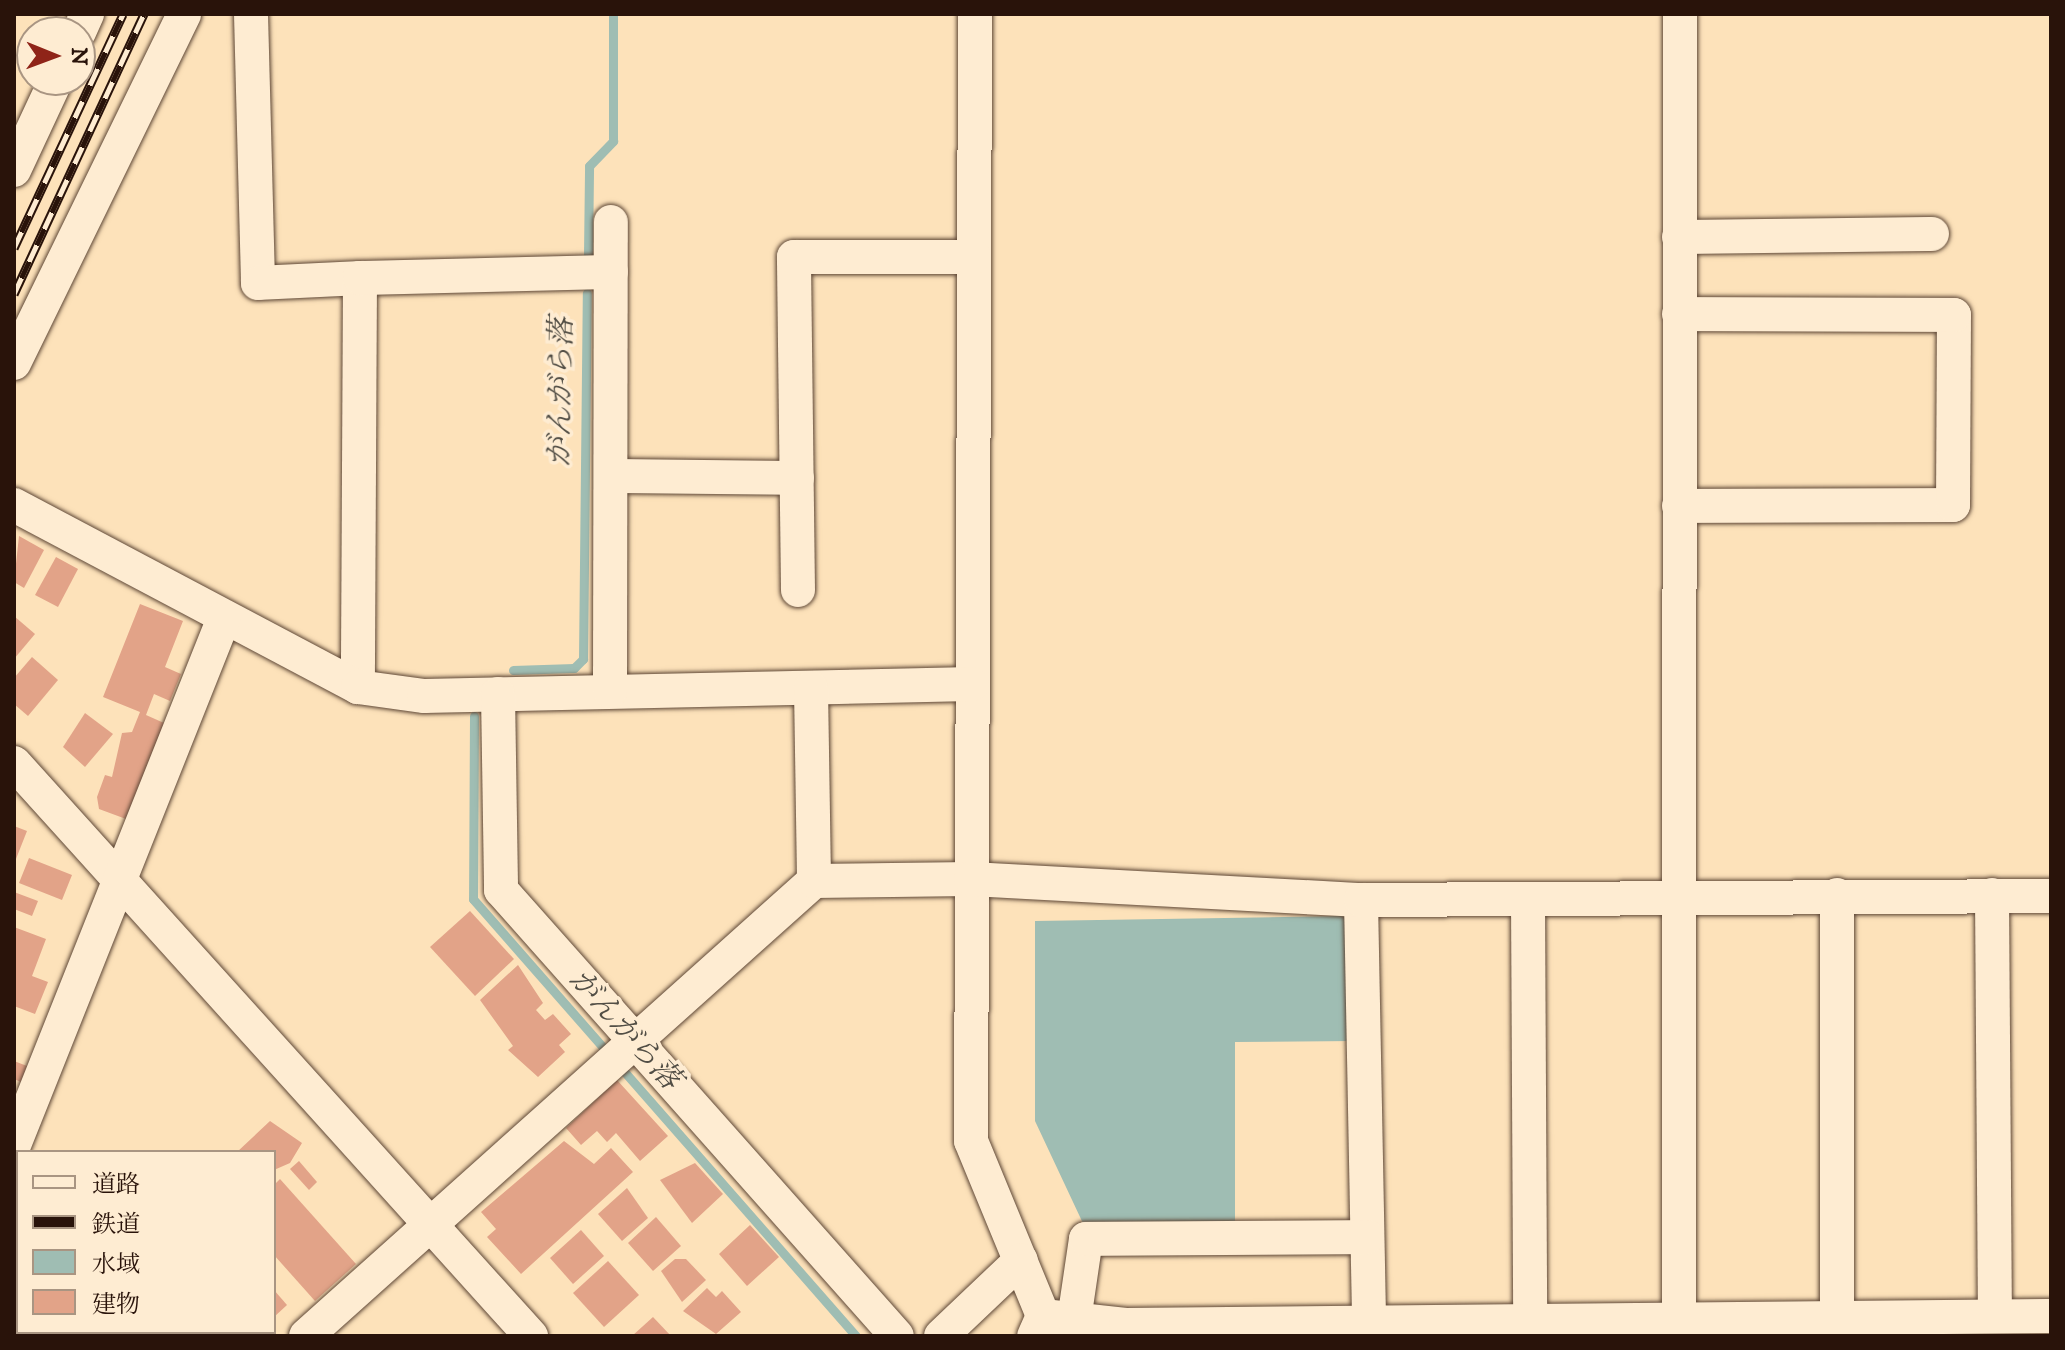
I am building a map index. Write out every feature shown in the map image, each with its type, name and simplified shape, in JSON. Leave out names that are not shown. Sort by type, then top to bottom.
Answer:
[{"type":"street","points":[[14,363],[184,14]]},
{"type":"street","points":[[251,14],[258,283],[611,272]]},
{"type":"street","points":[[975,14],[971,1141],[1050,1324]]},
{"type":"street","points":[[1679,1328],[1680,14]]},
{"type":"street","points":[[14,170],[49,96]]},
{"type":"street","points":[[610,691],[611,222]]},
{"type":"street","points":[[1679,237],[1932,234]]},
{"type":"street","points":[[798,590],[794,257],[974,257]]},
{"type":"street","points":[[358,687],[360,278]]},
{"type":"street","points":[[1679,314],[1954,315],[1953,505],[1679,506]]},
{"type":"street","points":[[611,476],[797,478]]},
{"type":"street","points":[[14,505],[358,687],[424,696],[972,684]]},
{"type":"street","points":[[14,1145],[224,618]]},
{"type":"street","points":[[811,688],[814,881]]},
{"type":"street","points":[[498,694],[501,890],[628,1043],[897,1336]]},
{"type":"street","points":[[14,763],[531,1336]]},
{"type":"street","points":[[306,1336],[628,1043],[814,881],[971,879],[1361,900],[2051,896]]},
{"type":"street","points":[[1837,895],[1837,1317]]},
{"type":"street","points":[[1992,895],[1995,1315]]},
{"type":"street","points":[[1528,899],[1530,1328]]},
{"type":"street","points":[[1361,900],[1369,1327]]},
{"type":"street","points":[[1050,1324],[1086,1239],[1367,1237]]},
{"type":"street","points":[[941,1336],[1021,1260]]},
{"type":"street","points":[[1050,1324],[1125,1330],[1679,1328],[1837,1317],[1874,1326],[1944,1326],[1995,1315],[2051,1316]]},
{"type":"green space","points":[[14,1247],[16,1334],[109,1336],[14,1336]]},
{"type":"water","points":[[1343,916],[1353,926],[1354,1041],[1235,1042],[1235,1233],[1088,1234],[1035,1121],[1035,921]]},
{"type":"building","points":[[19,536],[44,550],[24,588],[14,582]]},
{"type":"building","points":[[56,557],[78,569],[58,607],[35,595]]},
{"type":"building","points":[[140,604],[183,621],[165,667],[181,674],[170,701],[154,694],[146,715],[164,723],[126,819],[99,809],[97,797],[105,775],[112,777],[122,733],[132,732],[140,712],[103,697]]},
{"type":"building","points":[[14,616],[35,634],[14,659]]},
{"type":"building","points":[[32,657],[58,680],[28,716],[14,704],[14,678]]},
{"type":"building","points":[[85,713],[113,734],[85,767],[63,747]]},
{"type":"building","points":[[14,826],[27,831],[14,864]]},
{"type":"building","points":[[29,858],[72,875],[62,900],[19,883]]},
{"type":"building","points":[[14,892],[38,901],[32,916],[14,909]]},
{"type":"building","points":[[470,911],[514,959],[475,996],[430,947]]},
{"type":"building","points":[[14,927],[46,939],[32,976],[48,982],[35,1014],[14,1006]]},
{"type":"building","points":[[518,965],[543,1003],[536,1010],[545,1020],[553,1014],[571,1034],[559,1045],[565,1052],[538,1077],[508,1050],[513,1046],[480,1000]]},
{"type":"building","points":[[14,1061],[27,1066],[21,1082],[14,1079]]},
{"type":"building","points":[[617,1080],[668,1136],[640,1161],[616,1133],[607,1142],[597,1131],[581,1145],[566,1128]]},
{"type":"building","points":[[270,1121],[302,1143],[290,1163],[276,1169],[276,1150],[239,1150]]},
{"type":"building","points":[[564,1141],[594,1164],[611,1148],[633,1172],[521,1274],[487,1237],[496,1229],[481,1212]]},
{"type":"building","points":[[299,1161],[317,1182],[309,1190],[290,1169]]},
{"type":"building","points":[[695,1163],[723,1194],[692,1223],[660,1180]]},
{"type":"building","points":[[280,1179],[356,1264],[315,1301],[276,1257],[276,1183]]},
{"type":"building","points":[[627,1188],[648,1218],[622,1241],[598,1214]]},
{"type":"building","points":[[656,1217],[681,1246],[653,1271],[628,1243]]},
{"type":"building","points":[[750,1225],[779,1257],[747,1286],[719,1254]]},
{"type":"building","points":[[581,1230],[604,1256],[573,1284],[550,1258]]},
{"type":"building","points":[[675,1259],[686,1259],[706,1280],[682,1302],[661,1271]]},
{"type":"building","points":[[608,1261],[639,1295],[604,1327],[573,1293]]},
{"type":"building","points":[[707,1288],[716,1297],[722,1291],[741,1312],[716,1334],[683,1311]]},
{"type":"building","points":[[276,1292],[287,1305],[276,1315]]},
{"type":"building","points":[[653,1317],[671,1336],[632,1336]]},
{"type":"waterway","name":"がんがら落","points":[[588,254],[589,166],[613,141],[613,14]]},
{"type":"waterway","name":"がんがら落","points":[[513,670],[574,668],[583,659],[587,293]]},
{"type":"waterway","name":"がんがら落","points":[[474,716],[473,899],[856,1336]]},
{"type":"railway","points":[[14,248],[123,14]]},
{"type":"railway","points":[[14,294],[144,14]]}]
